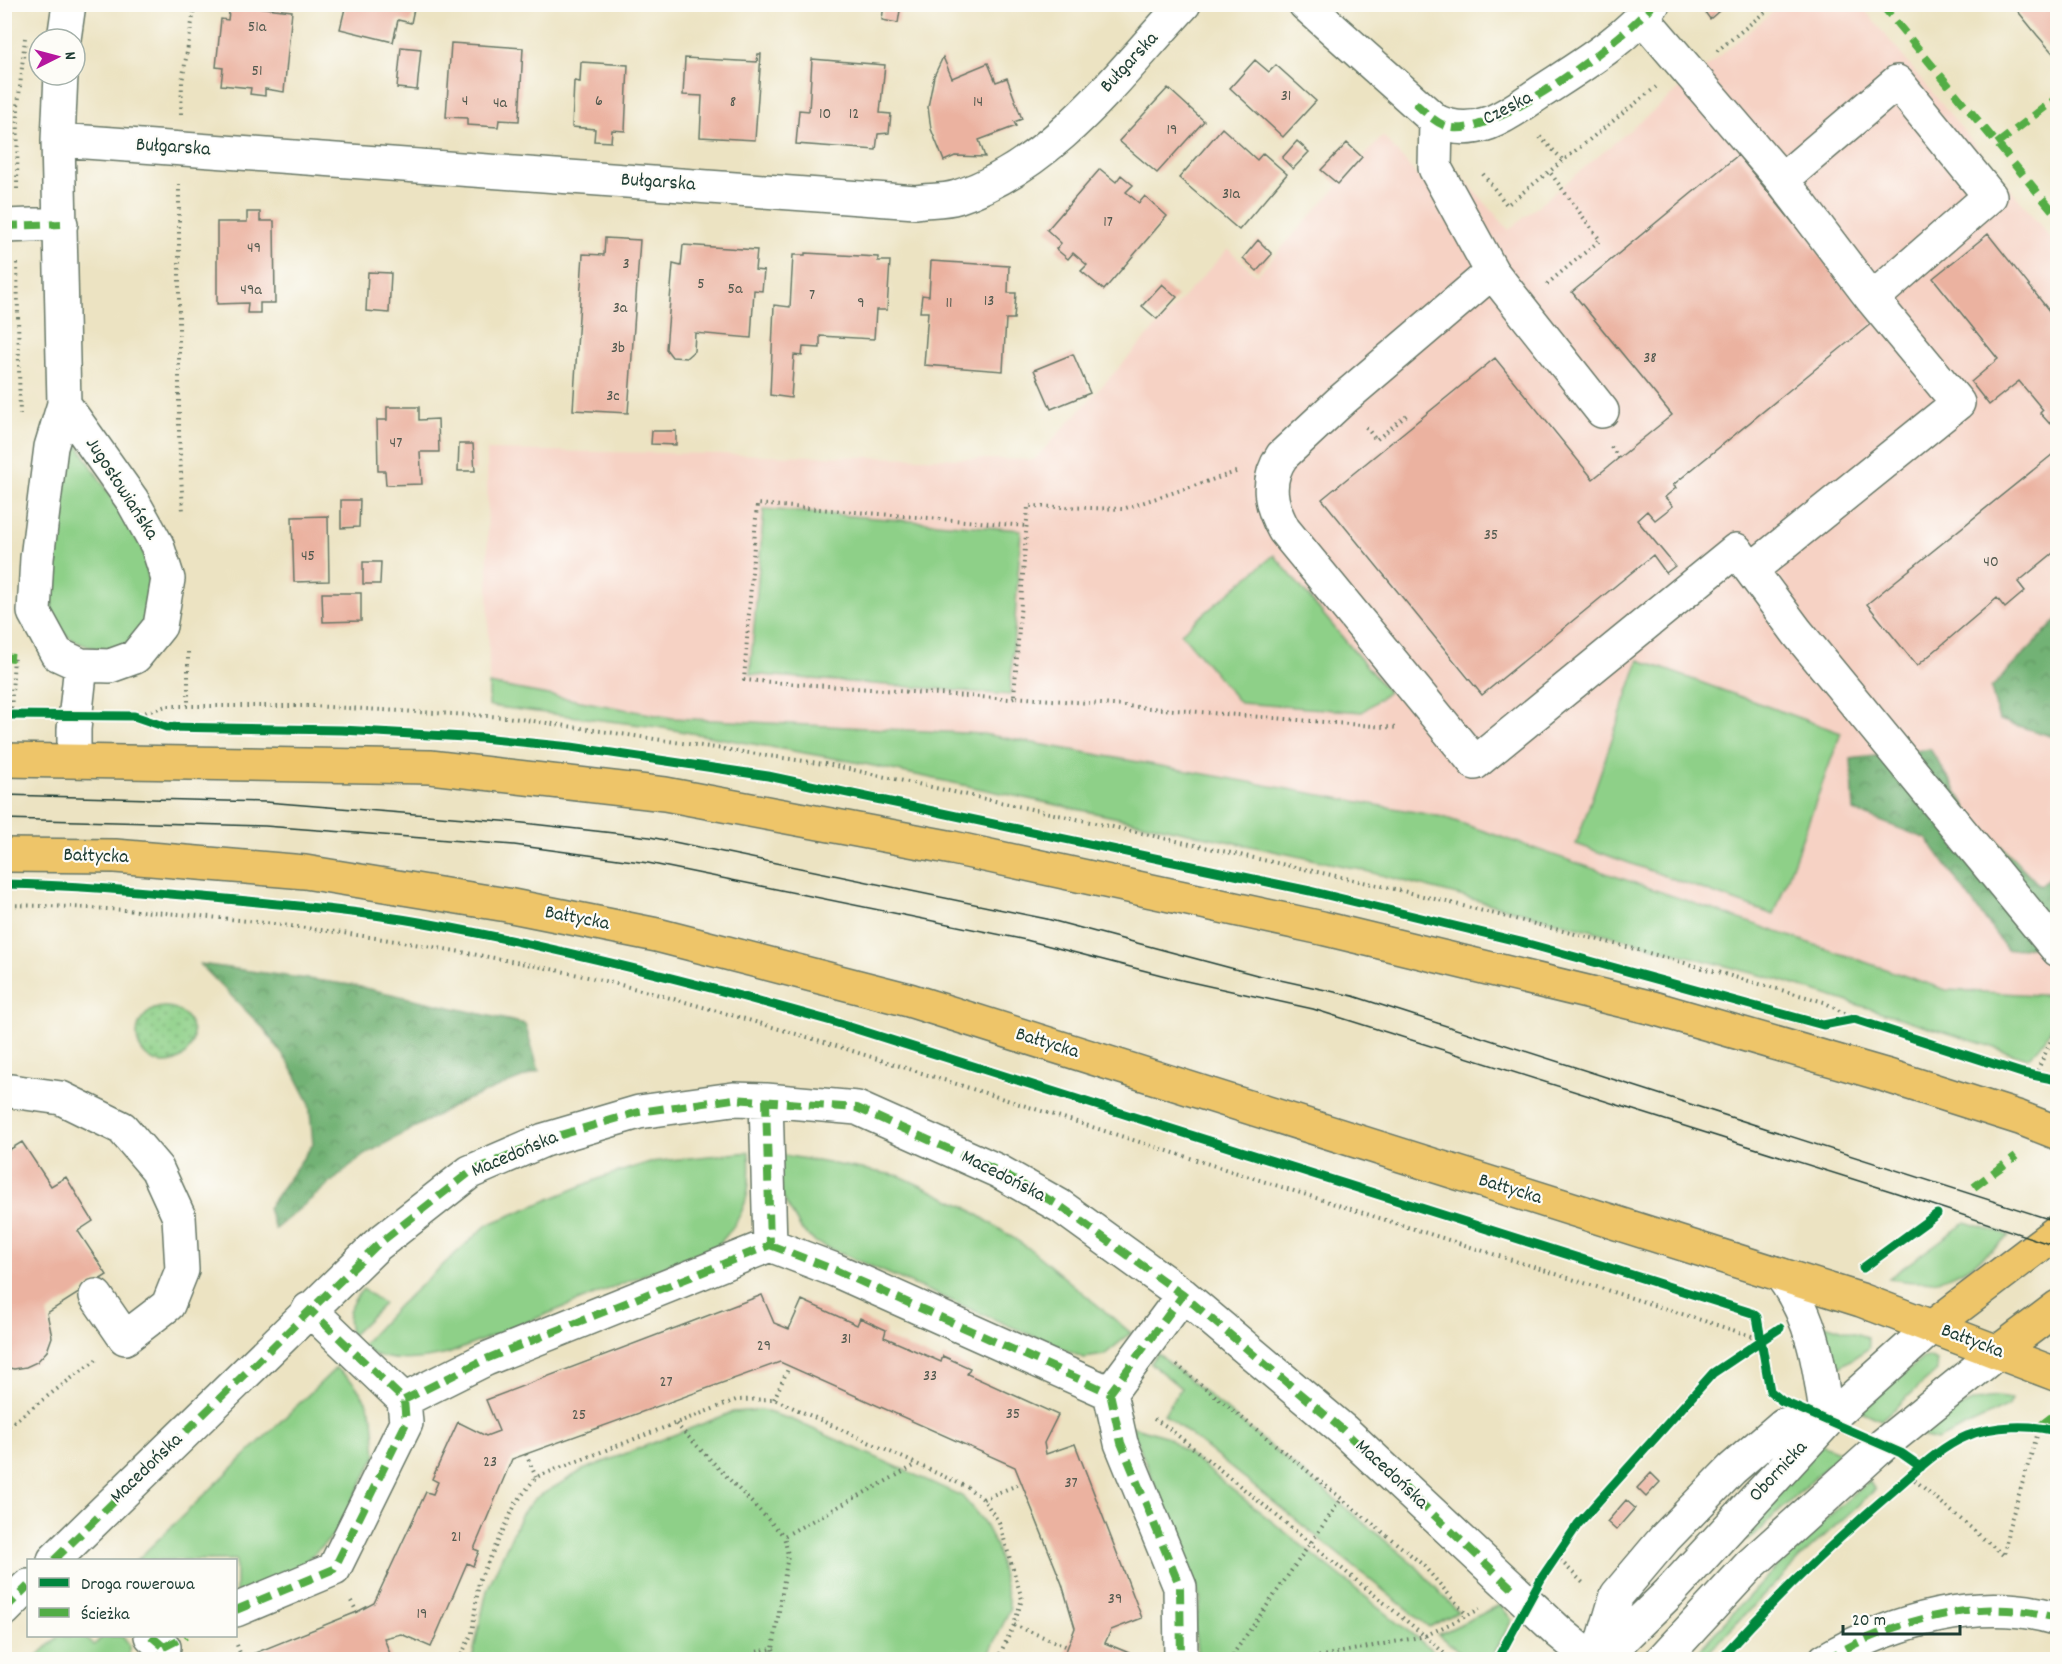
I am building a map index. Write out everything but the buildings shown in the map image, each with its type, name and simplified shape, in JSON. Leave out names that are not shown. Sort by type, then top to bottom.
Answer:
[{"type":"main road","points":[[4,760],[430,767],[665,794],[942,846],[1322,928],[1653,1008],[1885,1075],[2020,1118],[2058,1133]]},
{"type":"main road","name":"Bałtycka","points":[[4,855],[115,856],[305,872],[507,905],[657,935],[909,1000],[1861,1300],[2058,1375]]},
{"type":"main road","name":"Obornicka","points":[[1932,1327],[2058,1231]]},
{"type":"main road","points":[[1998,1352],[2058,1307]]},
{"type":"street","points":[[66,27],[69,4]]},
{"type":"street","name":"Bułgarska","points":[[58,140],[916,202],[954,198],[988,184],[1018,167],[1080,117],[1184,4]]},
{"type":"street","name":"Czeska","points":[[1305,4],[1436,121],[1452,128],[1488,123],[1507,114],[1606,48],[1648,11]]},
{"type":"street","points":[[1648,11],[1782,180],[1872,299],[1958,403],[1751,570]]},
{"type":"street","points":[[1782,180],[1897,82],[1990,196],[1872,299]]},
{"type":"street","name":"Jugosłowiańska","points":[[60,87],[58,140],[64,404],[51,447],[37,558],[34,612],[57,654],[81,665],[110,666],[135,657],[160,626],[168,579],[157,545],[132,501],[64,404]]},
{"type":"street","points":[[1436,121],[1435,168],[1492,272],[1602,411]]},
{"type":"street","points":[[4,226],[61,224]]},
{"type":"street","points":[[1492,272],[1290,448],[1274,467],[1271,478],[1272,501],[1284,530],[1475,763],[1736,550],[1797,632],[2058,950]]},
{"type":"street","points":[[74,760],[74,718],[81,665]]},
{"type":"street","points":[[4,1090],[14,1089],[61,1098],[122,1128],[157,1169],[179,1217],[182,1270],[168,1305],[124,1338],[96,1296]]},
{"type":"street","name":"Macedońska","points":[[61,1558],[377,1245],[470,1172],[544,1140],[639,1112],[733,1099],[766,1100],[857,1108],[998,1171],[1060,1206],[1183,1295],[1343,1430],[1522,1597],[1597,1659]]},
{"type":"street","points":[[766,1100],[770,1245]]},
{"type":"street","points":[[404,1400],[486,1359],[770,1245],[834,1270],[1110,1393]]},
{"type":"street","points":[[1781,1275],[1796,1297],[1812,1332],[1827,1421]]},
{"type":"street","points":[[1180,1659],[1180,1587],[1121,1443],[1110,1393],[1183,1295]]},
{"type":"street","points":[[237,1610],[334,1569],[406,1423],[404,1400],[309,1310]]},
{"type":"street","name":"Obornicka","points":[[1597,1659],[1669,1593],[1827,1421],[1932,1327]]},
{"type":"street","points":[[1662,1659],[1749,1565],[1883,1445],[1998,1352]]},
{"type":"street","points":[[4,1610],[27,1587]]},
{"type":"street","points":[[1825,1659],[1844,1648],[1904,1624],[1966,1611],[2006,1608],[2058,1619]]},
{"type":"path","points":[[183,515],[179,434],[179,149],[182,82],[195,4]]},
{"type":"path","points":[[1714,53],[1775,4]]},
{"type":"path","points":[[1520,307],[1600,240],[1549,171]]},
{"type":"path","points":[[1366,427],[1377,440],[1408,414]]},
{"type":"path","points":[[1609,444],[1619,458]]},
{"type":"path","points":[[1014,697],[1028,506],[1123,509],[1243,470],[1271,478]]},
{"type":"path","points":[[1027,526],[757,504],[744,680],[1009,699],[1014,697],[1417,729],[1437,717]]},
{"type":"path","points":[[188,640],[188,706]]},
{"type":"path","points":[[134,716],[155,723]]},
{"type":"path","points":[[1833,1023],[1854,1019]]},
{"type":"path","points":[[2035,1076],[2058,1026]]},
{"type":"path","points":[[4,1429],[124,1338]]},
{"type":"path","points":[[1751,1346],[1761,1339]]},
{"type":"path","points":[[1148,1342],[1422,1564],[1467,1615]]},
{"type":"path","points":[[774,1399],[789,1366]]},
{"type":"path","points":[[1110,1393],[1166,1426],[1452,1659]]},
{"type":"path","points":[[459,1659],[472,1633],[479,1581],[516,1503],[536,1477],[736,1400],[774,1399],[967,1487],[983,1499],[999,1522],[1022,1599],[1014,1625],[997,1659]]},
{"type":"path","points":[[676,1423],[784,1536],[788,1555],[773,1649],[777,1659]]},
{"type":"path","points":[[1910,1476],[2004,1556],[2008,1530],[2040,1426]]},
{"type":"path","points":[[525,1454],[536,1477]]},
{"type":"path","points":[[784,1536],[916,1465]]},
{"type":"path","points":[[983,1499],[1022,1483]]},
{"type":"path","points":[[1230,1659],[1342,1498]]},
{"type":"path","points":[[1301,1659],[1425,1636],[1467,1615],[1522,1597],[1563,1545]]},
{"type":"path","points":[[1556,1556],[1590,1590]]},
{"type":"path","points":[[1014,1625],[1068,1647]]},
{"type":"path","points":[[749,1659],[754,1652],[773,1649]]},
{"type":"shaded area","points":[[1781,5],[1861,5],[2057,246],[2057,996],[1946,990],[1443,817],[983,734],[672,718],[489,684],[487,450],[1034,460],[1228,249],[1257,275],[1383,136],[1421,180],[1446,158],[1509,230]]},
{"type":"green space","points":[[65,437],[73,437],[140,543],[144,555],[149,584],[146,615],[133,639],[121,646],[100,649],[78,642],[68,637],[60,629],[50,611],[49,584]]},
{"type":"green space","points":[[764,509],[1021,530],[1010,695],[750,674]]},
{"type":"green space","points":[[1274,555],[1388,692],[1362,712],[1240,703],[1181,633]]},
{"type":"green space","points":[[2057,620],[2057,738],[1999,720],[1991,688]]},
{"type":"green space","points":[[1639,660],[1841,733],[1774,915],[1576,844]]},
{"type":"green space","points":[[489,684],[672,718],[983,734],[1443,817],[1946,990],[2057,996],[2057,1005],[2050,1031],[2040,1046],[2027,1058],[1779,980],[1358,869],[855,762],[657,727],[489,706]]},
{"type":"green space","points":[[1930,749],[1970,813],[2040,886],[2057,869],[2057,943],[2007,950],[1927,839],[1854,811],[1851,759]]},
{"type":"green space","points":[[200,964],[351,985],[525,1024],[539,1071],[459,1103],[364,1155],[275,1229],[268,1208],[313,1144],[309,1102],[290,1065],[264,1029]]},
{"type":"green space","points":[[165,1007],[176,1009],[185,1015],[191,1024],[193,1035],[191,1046],[185,1055],[176,1061],[165,1063],[154,1061],[145,1055],[139,1046],[137,1035],[139,1024],[145,1015],[154,1009]]},
{"type":"green space","points":[[749,1152],[749,1179],[745,1203],[735,1224],[718,1245],[448,1354],[403,1360],[381,1357],[359,1348],[399,1305],[487,1225],[603,1177],[650,1162]]},
{"type":"green space","points":[[778,1154],[900,1176],[966,1207],[1030,1249],[1131,1333],[1104,1355],[1084,1358],[815,1242],[801,1229],[779,1191]]},
{"type":"green space","points":[[1966,1222],[2010,1236],[1968,1267],[1941,1279],[1908,1282],[1889,1278]]},
{"type":"green space","points":[[363,1289],[384,1304],[351,1336],[348,1316],[354,1300]]},
{"type":"green space","points":[[1825,1324],[1867,1337],[1869,1348],[1835,1370],[1821,1328]]},
{"type":"green space","points":[[1157,1353],[1415,1565],[1458,1612],[1429,1627],[1164,1414],[1181,1388],[1150,1363]]},
{"type":"green space","points":[[1929,1357],[1936,1361],[1937,1371],[1881,1420],[1859,1410],[1923,1358]]},
{"type":"green space","points":[[336,1368],[354,1383],[366,1401],[373,1418],[376,1456],[334,1535],[293,1573],[237,1594],[237,1559],[138,1559]]},
{"type":"green space","points":[[1986,1398],[2011,1399],[2009,1406],[1937,1440],[1921,1436],[1966,1405]]},
{"type":"green space","points":[[761,1410],[793,1420],[962,1496],[983,1521],[996,1546],[1010,1609],[987,1659],[472,1659],[487,1590],[521,1515],[534,1499],[583,1470],[733,1412]]},
{"type":"green space","points":[[1131,1426],[1165,1436],[1443,1659],[1198,1659],[1194,1626],[1201,1601]]},
{"type":"green space","points":[[1821,1445],[1841,1453],[1749,1540],[1742,1540],[1739,1537]]},
{"type":"green space","points":[[1869,1481],[1875,1490],[1801,1557],[1702,1659],[1690,1660],[1799,1545]]},
{"type":"green space","points":[[1500,1605],[1512,1620],[1491,1659],[1469,1659],[1438,1635]]},
{"type":"green space","points":[[58,1637],[84,1637],[94,1645],[102,1637],[123,1637],[129,1645],[129,1659],[34,1659]]},
{"type":"tram line","points":[[4,795],[266,802],[514,822],[650,837],[1047,919],[1257,975],[1353,996],[2058,1222]]},
{"type":"tram line","points":[[4,819],[265,826],[514,845],[648,863],[1026,940],[1177,979],[1313,1009],[1897,1193],[2058,1247]]},
{"type":"marked path","points":[[1415,103],[1437,122],[1453,128],[1473,126],[1499,116],[1559,82],[1616,39],[1653,4]]},
{"type":"marked path","points":[[1881,4],[2058,217]]},
{"type":"marked path","points":[[1997,144],[2058,97]]},
{"type":"marked path","points":[[4,226],[61,224]]},
{"type":"marked path","points":[[4,657],[14,658]]},
{"type":"marked path","points":[[55,1559],[377,1245],[470,1172],[544,1140],[639,1112],[733,1099],[857,1108],[998,1171],[1060,1206],[1183,1295],[1343,1430],[1516,1592]]},
{"type":"marked path","points":[[404,1400],[486,1359],[770,1245],[766,1100]]},
{"type":"marked path","points":[[1974,1187],[2016,1156]]},
{"type":"marked path","points":[[770,1245],[835,1270],[1110,1393],[1183,1295]]},
{"type":"marked path","points":[[237,1610],[334,1569],[406,1423],[404,1400],[309,1309]]},
{"type":"marked path","points":[[1110,1393],[1121,1443],[1180,1587],[1181,1660]]},
{"type":"marked path","points":[[2040,1426],[2058,1412]]},
{"type":"marked path","points":[[4,1610],[27,1587]]},
{"type":"marked path","points":[[1825,1660],[1879,1633],[1938,1616],[1968,1611],[1999,1610],[2029,1612],[2058,1619]]},
{"type":"marked path","points":[[152,1637],[164,1647],[159,1660]]},
{"type":"marked path","points":[[164,1647],[184,1637]]},
{"type":"cycle path","points":[[4,715],[134,716],[166,727],[342,730],[482,738],[571,747],[768,776],[1310,891],[1521,942],[1823,1025],[1854,1019],[2022,1073],[2058,1080]]},
{"type":"cycle path","points":[[4,884],[154,893],[398,918],[578,955],[831,1021],[1752,1313],[1757,1317],[1770,1391],[1782,1401],[1901,1453],[1921,1467]]},
{"type":"cycle path","points":[[1863,1268],[1937,1214]]},
{"type":"cycle path","points":[[1497,1660],[1541,1579],[1578,1524],[1713,1373],[1780,1328]]},
{"type":"cycle path","points":[[1719,1660],[1782,1593],[1826,1551],[1920,1467],[1947,1446],[1977,1432],[2000,1428],[2036,1428],[2058,1432]]}]
